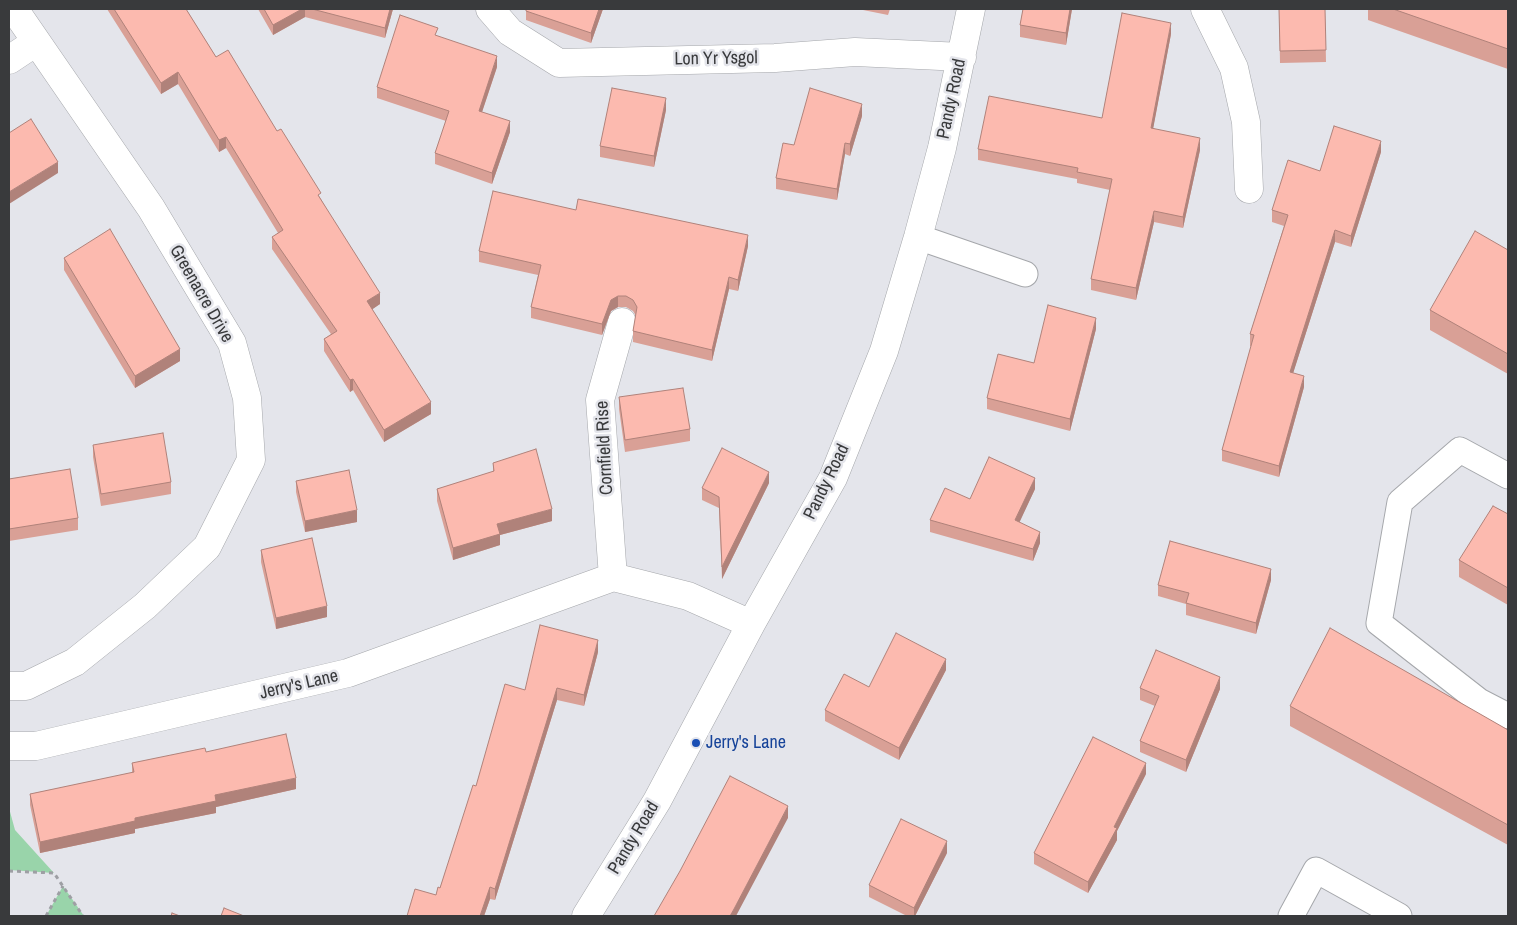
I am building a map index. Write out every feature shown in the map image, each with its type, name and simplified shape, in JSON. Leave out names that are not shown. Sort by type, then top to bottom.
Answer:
[{"type":"street","name":"Greenacre Drive","points":[[9,686],[26,686],[74,662],[152,599],[207,546],[251,460],[247,398],[232,343],[151,208],[14,9]]},
{"type":"street","name":"Lon Yr Ysgol","points":[[490,9],[510,32],[559,63],[775,58],[855,52],[962,57]]},
{"type":"street","name":"Pandy Road","points":[[586,916],[657,801],[751,624],[833,478],[884,351],[918,237],[942,148],[971,9]]},
{"type":"street","points":[[1205,9],[1234,68],[1246,122],[1249,189]]},
{"type":"street","points":[[9,60],[36,42]]},
{"type":"street","name":"Cornfield Rise","points":[[613,578],[600,400],[622,322]]},
{"type":"street","points":[[613,578],[688,596],[751,624]]},
{"type":"street","name":"Jerry's Lane","points":[[9,746],[45,744],[348,673],[613,578]]},
{"type":"lane","points":[[918,237],[1025,274]]},
{"type":"lane","points":[[1508,476],[1460,450],[1400,502],[1379,623],[1479,701],[1508,716]]},
{"type":"lane","points":[[1291,916],[1316,870],[1399,916]]},
{"type":"path","points":[[9,871],[54,874],[83,916]]},
{"type":"path","points":[[46,916],[63,886]]},
{"type":"green space","points":[[9,808],[15,830],[54,873],[9,870]]},
{"type":"green space","points":[[63,886],[84,916],[46,916]]},
{"type":"building","points":[[114,9],[186,9],[216,57],[228,50],[277,131],[281,129],[321,193],[318,195],[380,293],[367,301],[431,402],[384,430],[353,379],[350,380],[324,339],[337,331],[272,237],[283,230],[226,137],[219,140],[178,72],[161,83]]},
{"type":"building","points":[[264,9],[302,9],[273,25]]},
{"type":"building","points":[[312,9],[390,9],[385,28]]},
{"type":"building","points":[[526,9],[599,9],[591,33],[526,11]]},
{"type":"building","points":[[1023,9],[1070,9],[1066,33],[1020,25]]},
{"type":"building","points":[[1279,9],[1325,9],[1326,50],[1280,51]]},
{"type":"building","points":[[1393,9],[1508,9],[1508,49]]},
{"type":"building","points":[[1122,13],[1171,23],[1151,128],[1200,138],[1183,217],[1154,211],[1136,288],[1091,279],[1112,179],[1077,172],[1078,168],[978,149],[989,96],[1102,118]]},
{"type":"building","points":[[400,15],[438,28],[435,35],[497,56],[479,111],[510,121],[492,173],[435,153],[449,111],[377,87]]},
{"type":"building","points":[[612,88],[666,98],[654,156],[600,146]]},
{"type":"building","points":[[810,88],[862,104],[850,144],[845,143],[837,189],[776,178],[783,143],[794,145]]},
{"type":"building","points":[[31,119],[58,162],[9,192],[9,133]]},
{"type":"building","points":[[1334,126],[1381,141],[1351,236],[1335,230],[1290,372],[1304,376],[1279,466],[1222,450],[1254,335],[1250,334],[1288,215],[1272,210],[1288,160],[1320,171]]},
{"type":"building","points":[[493,191],[576,210],[578,199],[748,235],[738,280],[729,277],[712,350],[633,331],[637,307],[633,300],[626,296],[618,296],[611,300],[602,324],[531,307],[541,265],[479,251]]},
{"type":"building","points":[[110,229],[180,349],[135,376],[64,258]]},
{"type":"building","points":[[1475,231],[1508,250],[1508,354],[1430,310]]},
{"type":"building","points":[[1048,305],[1096,318],[1070,419],[987,398],[998,354],[1034,363]]},
{"type":"building","points":[[683,388],[690,429],[625,440],[619,397]]},
{"type":"building","points":[[163,433],[171,482],[101,494],[93,445]]},
{"type":"building","points":[[722,448],[769,472],[722,567],[719,497],[702,488]]},
{"type":"building","points":[[536,449],[552,509],[497,524],[500,534],[453,548],[437,489],[494,471],[493,463]]},
{"type":"building","points":[[989,457],[1035,478],[1015,520],[1040,532],[1033,549],[930,520],[945,488],[970,499]]},
{"type":"building","points":[[70,469],[78,518],[9,529],[9,479]]},
{"type":"building","points":[[349,470],[357,510],[305,521],[296,481]]},
{"type":"building","points":[[1493,506],[1508,514],[1508,588],[1459,560]]},
{"type":"building","points":[[312,538],[327,606],[276,618],[261,550]]},
{"type":"building","points":[[1170,541],[1271,569],[1256,623],[1186,603],[1189,593],[1158,585]]},
{"type":"building","points":[[540,625],[598,640],[584,695],[557,688],[495,889],[490,887],[480,916],[407,916],[415,889],[436,895],[438,887],[440,888],[473,785],[476,786],[505,684],[525,690]]},
{"type":"building","points":[[1330,628],[1508,730],[1508,825],[1290,706]]},
{"type":"building","points":[[896,633],[946,659],[899,748],[825,710],[844,674],[869,687]]},
{"type":"building","points":[[1156,650],[1220,677],[1186,760],[1140,741],[1159,696],[1140,688]]},
{"type":"building","points":[[286,734],[296,778],[215,795],[216,801],[135,818],[135,821],[40,842],[30,794],[134,772],[132,763],[205,748],[206,752]]},
{"type":"building","points":[[1093,737],[1146,763],[1114,827],[1117,828],[1088,882],[1034,853]]},
{"type":"building","points":[[730,776],[788,806],[734,909],[730,916],[654,916],[680,871]]},
{"type":"building","points":[[901,819],[947,841],[914,908],[869,885]]},
{"type":"building","points":[[224,908],[244,916],[221,916]]},
{"type":"place","name":"Jerry's Lane","points":[[696,743]]}]
